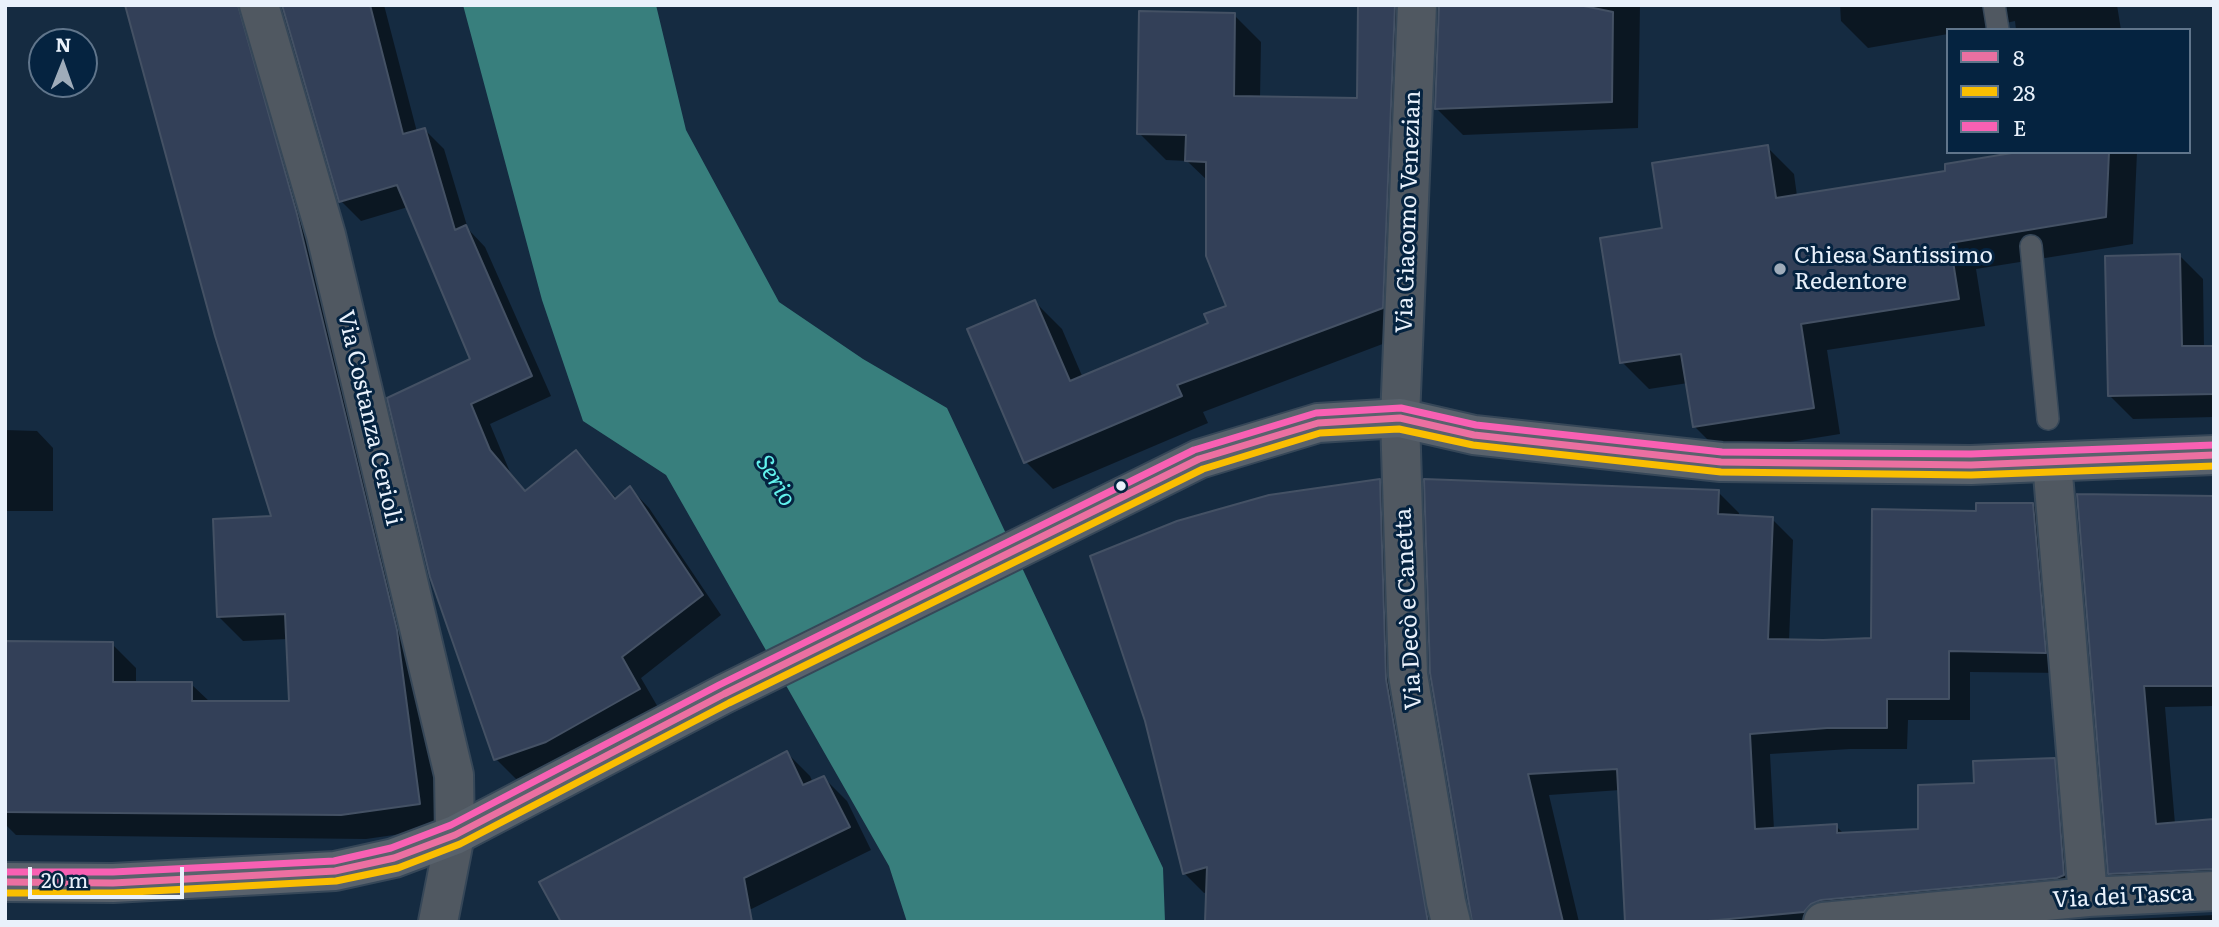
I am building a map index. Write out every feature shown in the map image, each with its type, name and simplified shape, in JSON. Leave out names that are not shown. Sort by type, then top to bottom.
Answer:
[{"type":"main road","points":[[5,882],[113,884],[335,871],[394,858],[454,835],[724,694],[1199,459],[1318,423],[1400,418],[1474,435],[1721,462],[1971,466],[2214,455]]},
{"type":"street","name":"Via Costanza Cerioli","points":[[260,5],[326,235],[454,775],[454,835],[438,922]]},
{"type":"street","name":"Via Giacomo Venezian","points":[[1400,418],[1417,5]]},
{"type":"street","name":"Via Decò e Canetta","points":[[1400,418],[1408,675],[1451,922]]},
{"type":"street","points":[[2052,462],[2088,897]]},
{"type":"street","name":"Via dei Tasca","points":[[1823,922],[2088,897],[2214,891]]},
{"type":"lane","points":[[1994,5],[1998,28]]},
{"type":"lane","points":[[2031,246],[2048,419]]},
{"type":"water","name":"Serio","points":[[463,5],[656,5],[686,130],[779,302],[863,359],[947,408],[1163,868],[1165,922],[907,922],[889,866],[666,475],[583,421],[542,300]]},
{"type":"building","points":[[125,5],[238,5],[297,214],[397,630],[420,804],[341,815],[5,812],[5,641],[113,642],[113,682],[192,682],[192,701],[289,701],[285,614],[217,617],[213,519],[271,516],[215,336]]},
{"type":"building","points":[[282,5],[370,5],[403,134],[425,128],[455,230],[466,225],[532,376],[471,404],[490,450],[525,491],[576,450],[615,499],[630,486],[703,595],[622,657],[640,689],[546,742],[494,760],[430,577],[387,398],[470,359],[397,185],[339,202]]},
{"type":"building","points":[[1358,5],[1395,5],[1383,308],[1177,385],[1182,396],[1024,463],[967,329],[1035,300],[1070,381],[1208,323],[1204,314],[1226,306],[1206,256],[1206,162],[1185,161],[1186,135],[1137,134],[1139,11],[1235,13],[1234,96],[1357,98]]},
{"type":"building","points":[[1439,5],[1579,5],[1613,12],[1612,102],[1435,109]]},
{"type":"building","name":"Chiesa Santissimo Redentore","points":[[1768,145],[1776,198],[1945,171],[1945,164],[2006,154],[2109,154],[2106,217],[1950,243],[1959,299],[1801,324],[1814,408],[1693,427],[1681,354],[1620,363],[1600,238],[1662,228],[1652,163]]},
{"type":"building","points":[[2180,254],[2182,346],[2214,346],[2214,394],[2108,396],[2105,256]]},
{"type":"building","points":[[1380,479],[1386,679],[1428,922],[1205,922],[1207,867],[1183,874],[1145,721],[1090,556],[1177,521],[1269,495]]},
{"type":"building","points":[[1424,479],[1719,490],[1718,514],[1773,517],[1768,639],[1871,638],[1872,509],[1976,511],[1976,503],[2033,503],[2046,653],[1949,651],[1949,699],[1887,699],[1887,728],[1827,728],[1750,734],[1755,829],[1837,824],[1837,833],[1918,829],[1918,785],[1974,783],[1973,761],[2055,758],[2064,875],[2057,878],[1821,900],[1811,904],[1804,912],[1697,922],[1625,922],[1617,769],[1528,774],[1563,922],[1472,922],[1430,673]]},
{"type":"building","points":[[2077,494],[2214,496],[2214,686],[2144,686],[2156,824],[2214,819],[2214,869],[2108,874]]},
{"type":"building","points":[[787,751],[803,785],[824,776],[850,827],[744,878],[752,922],[561,922],[539,882]]},
{"type":"transit line","name":"E","points":[[5,872],[113,872],[334,861],[391,848],[451,825],[719,685],[1194,450],[1316,413],[1401,408],[1476,425],[1722,452],[1971,454],[2214,445]]},
{"type":"transit line","name":"8","points":[[5,882],[113,883],[335,871],[394,858],[455,835],[724,694],[1199,459],[1318,423],[1400,418],[1474,435],[1721,462],[1971,465],[2214,455]]},
{"type":"transit line","name":"28","points":[[5,893],[114,893],[336,881],[398,868],[460,844],[729,703],[1203,469],[1320,433],[1399,429],[1473,445],[1721,472],[1971,475],[2214,466]]},
{"type":"place","name":"Chiesa Santissimo Redentore","points":[[1780,269]]}]
